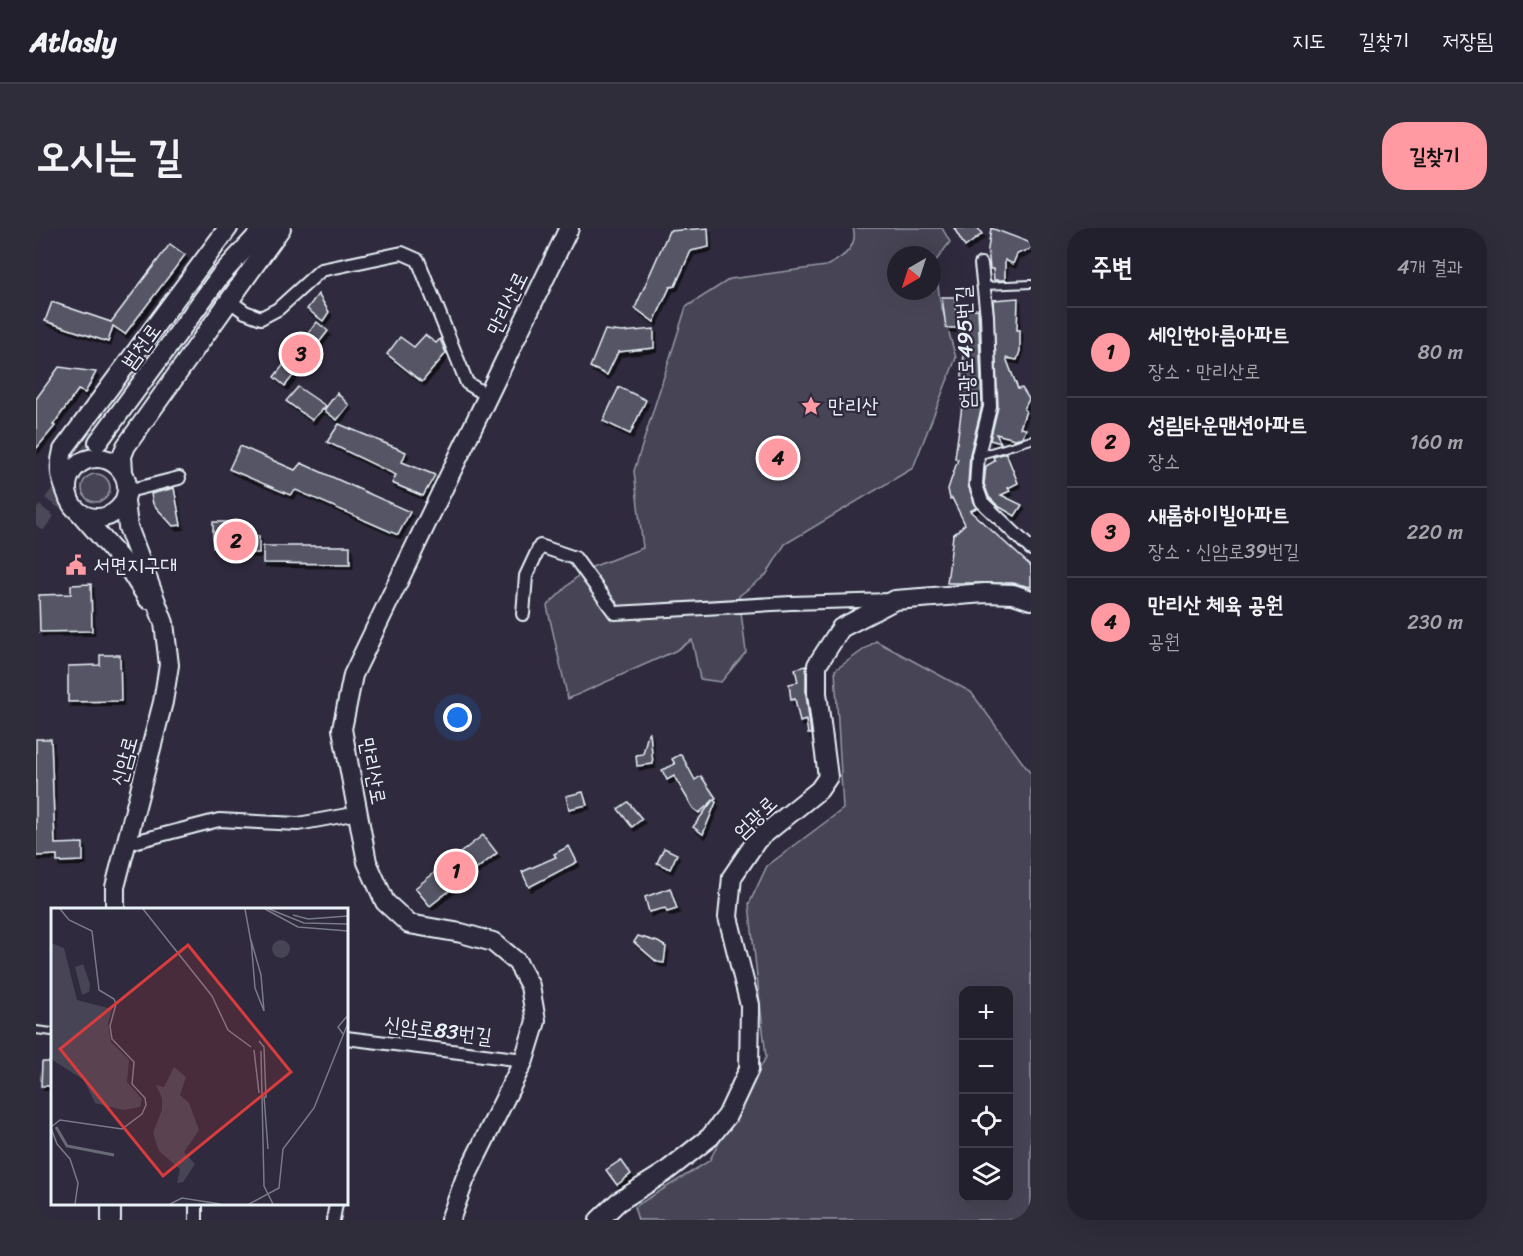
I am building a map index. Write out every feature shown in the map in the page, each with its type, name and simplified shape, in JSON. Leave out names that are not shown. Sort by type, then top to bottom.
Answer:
[{"type":"main road","points":[[164,623],[129,569],[73,507],[61,479],[59,464],[63,450],[228,228]]},
{"type":"main road","name":"범천로","points":[[220,276],[245,228]]},
{"type":"main road","name":"범천로","points":[[98,442],[220,276],[264,228]]},
{"type":"main road","points":[[164,623],[128,527],[127,481],[123,471],[122,456],[126,446],[281,228]]},
{"type":"main road","name":"만리산로","points":[[450,1220],[465,1179],[524,1060],[536,1021],[531,986],[517,962],[492,942],[461,933],[409,924],[385,902],[367,862],[342,729],[353,675],[569,228]]},
{"type":"main road","points":[[69,498],[67,488],[73,470],[88,459],[107,460],[116,464],[123,471]]},
{"type":"main road","points":[[81,514],[101,519],[111,516],[119,510],[126,496]]},
{"type":"main road","name":"엄광로","points":[[599,1220],[618,1202],[664,1173],[710,1137],[727,1116],[749,1069],[750,1005],[728,918],[732,877],[757,840],[819,790],[828,777],[817,693],[817,665],[841,628],[895,600],[985,593],[1013,594],[1031,600]]},
{"type":"main road","name":"신암로","points":[[115,908],[115,887],[169,665],[164,623]]},
{"type":"street","points":[[230,301],[245,312],[261,318],[278,309],[321,270],[402,253],[418,260],[467,383],[488,396]]},
{"type":"street","name":"엄광로495번길","points":[[981,264],[987,316],[990,407],[979,452],[976,485],[982,502],[1031,549]]},
{"type":"street","points":[[126,496],[179,478]]},
{"type":"street","points":[[523,614],[526,576],[540,546],[574,558],[615,613],[790,603],[895,600]]},
{"type":"street","points":[[126,844],[219,820],[298,824],[358,813]]},
{"type":"street","name":"신암로83번길","points":[[348,1038],[524,1060]]},
{"type":"street","points":[[333,1220],[336,1205]]},
{"type":"lane","points":[[983,286],[1031,284]]},
{"type":"lane","points":[[979,452],[984,454],[1031,440]]},
{"type":"lane","points":[[36,1030],[51,1032]]},
{"type":"shaded area","points":[[853,228],[942,228],[950,242],[941,254],[941,246],[887,246],[887,300],[940,300],[956,358],[913,468],[785,544],[766,575],[739,596],[746,652],[721,682],[700,679],[692,640],[675,651],[568,699],[547,606],[584,570],[643,548],[634,471],[686,307],[730,279],[826,266],[847,252],[853,241]]},
{"type":"shaded area","points":[[96,474],[106,478],[110,488],[106,498],[96,502],[86,498],[82,488],[86,478]]},
{"type":"shaded area","points":[[876,641],[971,692],[1031,774],[1031,1220],[638,1220],[634,1207],[709,1161],[766,1057],[749,904],[767,866],[843,809],[835,670]]},
{"type":"building","points":[[708,228],[709,247],[691,251],[675,286],[670,287],[654,322],[635,308],[669,231]]},
{"type":"building","points":[[954,228],[978,228],[982,234],[965,247]]},
{"type":"building","points":[[991,228],[1031,243],[1031,249],[1017,254],[1013,264],[1005,260],[1005,280],[994,280],[993,269],[990,269],[988,249]]},
{"type":"building","points":[[170,244],[185,255],[125,334],[113,326],[108,342],[45,321],[52,302],[111,322]]},
{"type":"building","points":[[318,294],[329,312],[323,321],[307,309]]},
{"type":"building","points":[[942,297],[955,297],[956,311],[978,309],[982,406],[970,454],[968,485],[976,508],[970,511],[1031,566],[1031,587],[1013,583],[947,583],[953,535],[965,524],[952,498],[950,499],[948,489],[958,459],[955,458],[962,406],[962,361],[964,361],[959,328],[946,328]]},
{"type":"building","points":[[1018,298],[1017,330],[1020,330],[1020,351],[1017,360],[1006,358],[1018,389],[1022,388],[1029,399],[1024,409],[1026,411],[1020,428],[1026,429],[1023,437],[1015,439],[996,434],[1001,443],[990,440],[998,407],[993,300]]},
{"type":"building","points":[[317,322],[328,331],[285,386],[274,377]]},
{"type":"building","points":[[654,329],[654,348],[618,352],[607,375],[590,367],[605,330],[622,332]]},
{"type":"building","points":[[425,335],[436,343],[440,339],[446,353],[422,382],[387,354],[400,337],[414,347]]},
{"type":"building","points":[[59,367],[96,372],[85,393],[78,390],[53,425],[55,426],[36,449],[36,399]]},
{"type":"building","points":[[298,387],[326,406],[312,420],[286,401]]},
{"type":"building","points":[[619,387],[646,400],[630,434],[603,421]]},
{"type":"building","points":[[337,393],[349,405],[337,420],[324,410]]},
{"type":"building","points":[[339,424],[406,452],[402,462],[435,475],[423,496],[392,483],[396,475],[327,442]]},
{"type":"building","points":[[240,446],[295,470],[301,463],[410,512],[398,535],[296,490],[290,495],[229,469]]},
{"type":"building","points":[[1006,453],[1018,483],[1008,488],[1010,491],[1001,495],[1022,505],[1015,516],[998,506],[989,497],[984,484],[986,466],[995,461],[993,457]]},
{"type":"building","points":[[174,488],[181,525],[173,526],[153,504],[151,494]]},
{"type":"building","points":[[213,522],[233,522],[233,536],[259,536],[259,553],[237,553],[237,547],[213,547]]},
{"type":"building","points":[[263,546],[350,546],[350,564],[263,563]]},
{"type":"building","points":[[91,584],[92,631],[40,632],[39,595],[71,594],[71,585]]},
{"type":"building","points":[[100,655],[120,655],[121,701],[68,702],[68,666],[100,665]]},
{"type":"building","points":[[806,666],[806,694],[811,734],[808,734],[806,720],[800,722],[795,699],[791,700],[789,684],[798,682],[795,669]]},
{"type":"building","points":[[648,733],[650,733],[653,764],[637,766],[636,755],[643,754]]},
{"type":"building","points":[[36,739],[51,739],[55,844],[83,843],[83,861],[57,862],[57,855],[36,856]]},
{"type":"building","points":[[681,754],[695,780],[701,776],[716,798],[699,813],[693,808],[674,776],[667,780],[662,770],[675,764],[672,759]]},
{"type":"building","points":[[583,792],[587,805],[569,809],[566,796]]},
{"type":"building","points":[[713,800],[716,802],[703,834],[693,827]]},
{"type":"building","points":[[628,802],[642,819],[632,827],[618,809]]},
{"type":"building","points":[[483,835],[497,853],[430,906],[415,888]]},
{"type":"building","points":[[569,846],[577,862],[529,887],[522,872],[556,857],[554,854]]},
{"type":"building","points":[[664,848],[677,854],[670,869],[657,863]]},
{"type":"building","points":[[670,888],[677,909],[667,912],[665,908],[649,912],[645,897]]},
{"type":"building","points":[[638,936],[666,947],[664,963],[657,962],[634,942]]},
{"type":"building","points":[[42,1062],[51,1062],[51,1086],[41,1086]]},
{"type":"building","points":[[621,1160],[631,1174],[617,1185],[606,1170]]},
{"type":"tunnel","points":[[36,525],[98,442]]},
{"type":"railway","points":[[36,237],[39,228]]},
{"type":"place","name":"새롬하이빌아파트","points":[[301,354]]},
{"type":"place","name":"만리산","points":[[811,406]]},
{"type":"place","name":"만리산 체육 공원","points":[[778,458]]},
{"type":"place","name":"성림타운맨션아파트","points":[[236,541]]},
{"type":"place","name":"서면지구대","points":[[76,565]]},
{"type":"place","name":"세인한아름아파트","points":[[456,871]]}]
